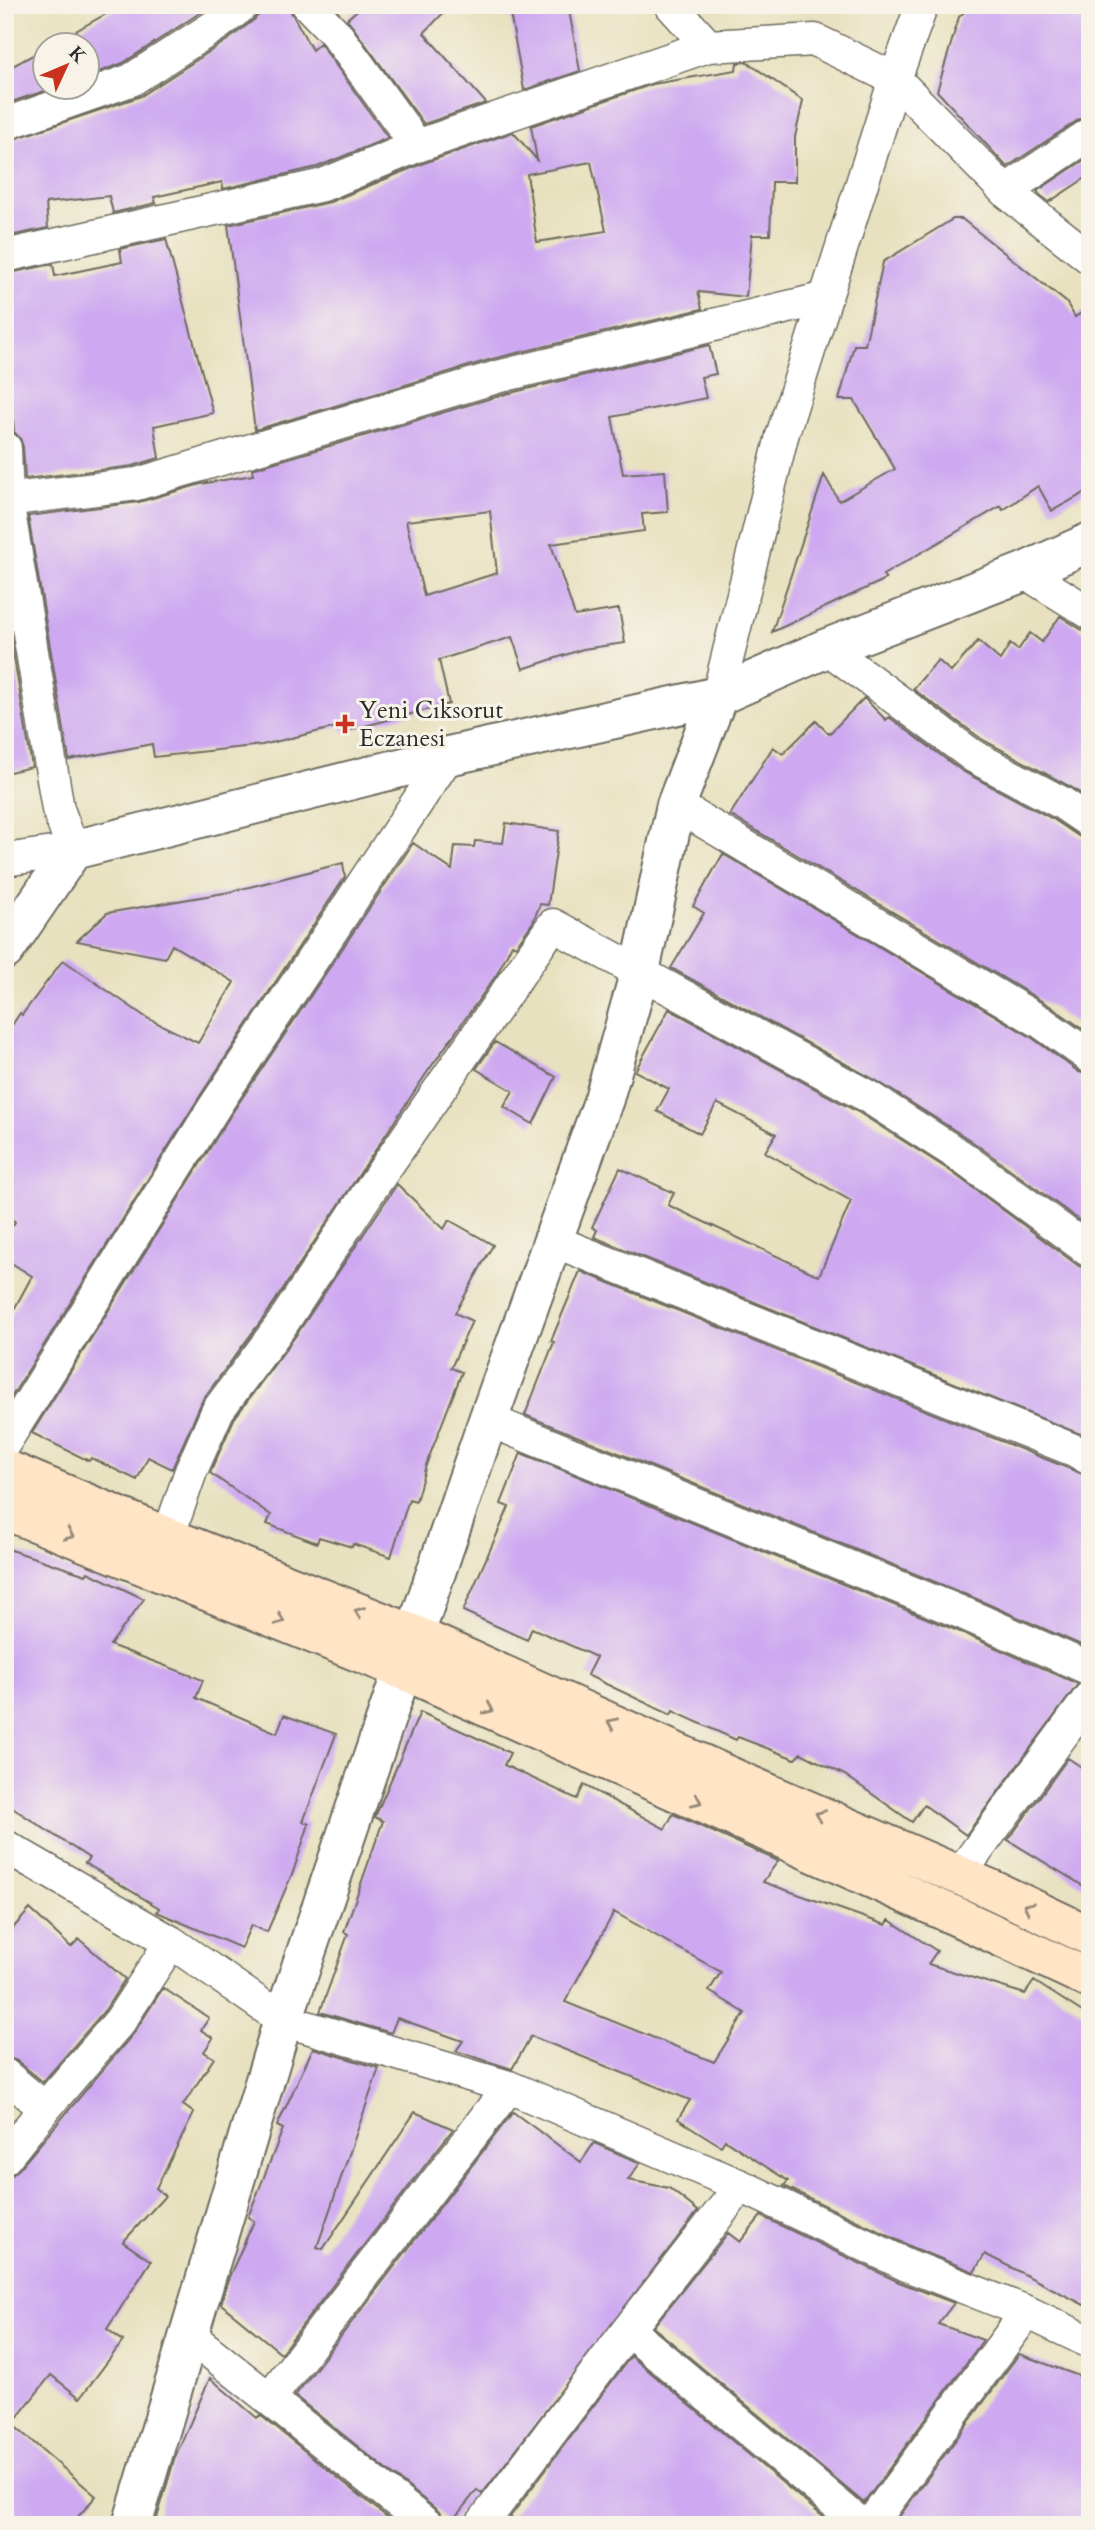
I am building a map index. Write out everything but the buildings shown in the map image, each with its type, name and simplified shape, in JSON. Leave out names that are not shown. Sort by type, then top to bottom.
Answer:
[{"type":"main road","points":[[5,1469],[168,1537],[415,1634],[747,1784],[1088,1932]]},
{"type":"main road","points":[[5,1510],[403,1670],[1090,1979]]},
{"type":"street","points":[[5,124],[131,80],[243,5]]},
{"type":"street","points":[[308,5],[336,34],[417,146]]},
{"type":"street","points":[[671,5],[708,46]]},
{"type":"street","points":[[132,2525],[283,2020],[488,1420],[604,1099],[640,971],[676,805],[718,695],[782,436],[895,79],[922,5]]},
{"type":"street","points":[[5,256],[323,185],[417,146],[708,46],[815,40],[895,79],[1005,191],[1090,258]]},
{"type":"street","points":[[1005,191],[1090,134]]},
{"type":"street","points":[[6,500],[137,484],[497,377],[826,298]]},
{"type":"street","points":[[5,449],[6,500],[58,809],[73,850]]},
{"type":"street","points":[[5,860],[73,850],[448,756],[718,695],[827,648],[1024,572],[1090,542]]},
{"type":"street","points":[[1024,572],[1090,613]]},
{"type":"street","points":[[827,648],[973,756],[1062,803],[1090,822]]},
{"type":"street","points":[[5,1443],[215,1106],[448,756]]},
{"type":"street","points":[[676,805],[1041,1022],[1090,1057]]},
{"type":"street","points":[[5,950],[73,850]]},
{"type":"street","points":[[168,1537],[191,1471],[218,1410],[282,1324],[368,1193],[553,925],[867,1096],[960,1154],[1090,1251]]},
{"type":"street","points":[[554,1241],[1076,1451],[1090,1459]]},
{"type":"street","points":[[488,1420],[953,1609],[1090,1669]]},
{"type":"street","points":[[959,1875],[1090,1697]]},
{"type":"street","points":[[5,1846],[171,1942],[283,2020],[509,2087],[741,2186],[907,2265],[1027,2312],[1090,2342]]},
{"type":"street","points":[[5,2158],[121,2021],[171,1942]]},
{"type":"street","points":[[5,2076],[45,2108]]},
{"type":"street","points":[[269,2399],[509,2087]]},
{"type":"street","points":[[481,2525],[741,2186]]},
{"type":"street","points":[[870,2525],[1027,2312]]},
{"type":"street","points":[[628,2330],[862,2525]]},
{"type":"street","points":[[189,2335],[427,2525]]},
{"type":"place","name":"Yeni Cıksorut Eczanesi","points":[[345,724]]}]
